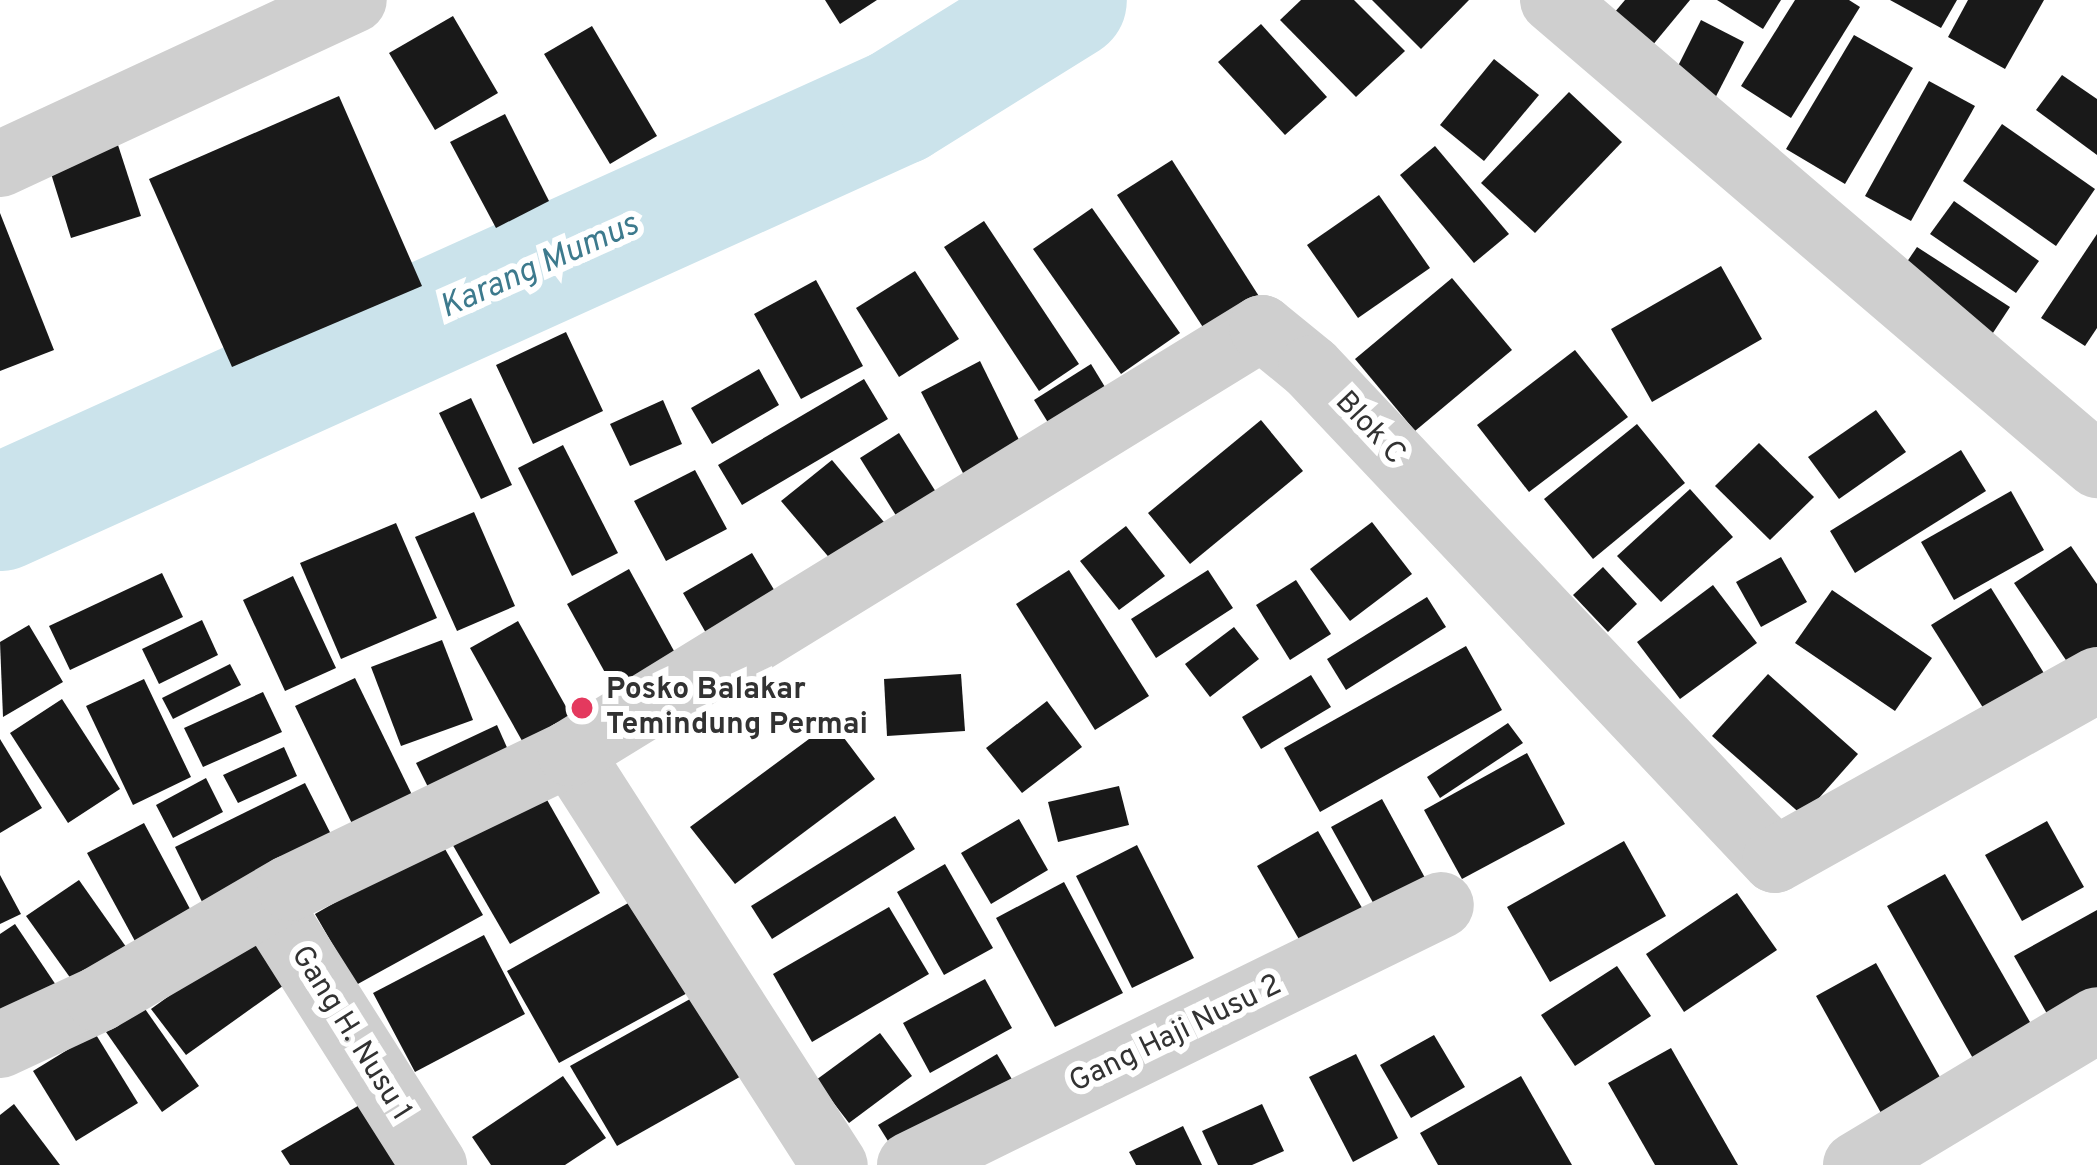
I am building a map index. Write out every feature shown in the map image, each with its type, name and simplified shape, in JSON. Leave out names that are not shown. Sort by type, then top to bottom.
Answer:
[{"type":"street","points":[[0,164],[354,0]]},
{"type":"street","points":[[1553,0],[2097,466]]},
{"type":"street","name":"Blok C","points":[[570,753],[1262,328],[1311,368],[1775,860],[2097,680]]},
{"type":"street","points":[[0,1046],[99,999],[267,902],[570,753],[835,1165]]},
{"type":"street","name":"Gang H. Nusu 1","points":[[267,902],[434,1165]]},
{"type":"street","name":"Gang Haji Nusu 2","points":[[910,1165],[1441,905]]},
{"type":"street","points":[[1856,1165],[2097,1020]]},
{"type":"building","points":[[825,0],[877,0],[840,24]]},
{"type":"building","points":[[1301,0],[1354,0],[1405,51],[1356,97],[1280,20]]},
{"type":"building","points":[[1372,0],[1469,0],[1421,49]]},
{"type":"building","points":[[1625,0],[1690,0],[1642,58],[1603,26]]},
{"type":"building","points":[[1717,0],[1781,0],[1763,29]]},
{"type":"building","points":[[1795,0],[1849,0],[1860,7],[1791,118],[1741,86]]},
{"type":"building","points":[[1890,0],[1957,0],[1941,28]]},
{"type":"building","points":[[1968,0],[2044,0],[2005,69],[1948,37]]},
{"type":"building","points":[[453,16],[498,93],[435,130],[389,53]]},
{"type":"building","points":[[1701,20],[1744,42],[1711,106],[1669,84]]},
{"type":"building","points":[[1261,24],[1327,97],[1285,135],[1218,62]]},
{"type":"building","points":[[592,26],[657,136],[610,164],[544,54]]},
{"type":"building","points":[[1854,35],[1913,68],[1845,184],[1786,149]]},
{"type":"building","points":[[1494,59],[1539,95],[1484,161],[1440,125]]},
{"type":"building","points":[[2062,75],[2097,99],[2097,155],[2036,110]]},
{"type":"building","points":[[1929,81],[1975,106],[1911,221],[1865,196]]},
{"type":"building","points":[[1569,92],[1622,142],[1535,233],[1481,183]]},
{"type":"building","points":[[339,96],[422,286],[232,367],[149,179]]},
{"type":"building","points":[[505,114],[549,201],[496,228],[450,142]]},
{"type":"building","points":[[2002,124],[2095,189],[2056,246],[1963,181]]},
{"type":"building","points":[[118,145],[141,216],[71,238],[49,167]]},
{"type":"building","points":[[1435,146],[1509,234],[1474,263],[1400,175]]},
{"type":"building","points":[[1172,160],[1262,301],[1208,335],[1117,195]]},
{"type":"building","points":[[1379,195],[1430,268],[1358,318],[1307,245]]},
{"type":"building","points":[[1954,201],[2039,261],[2016,293],[1930,234]]},
{"type":"building","points":[[1092,208],[1180,333],[1121,374],[1033,249]]},
{"type":"building","points":[[0,213],[54,350],[0,371]]},
{"type":"building","points":[[984,221],[1079,364],[1039,391],[944,247]]},
{"type":"building","points":[[2097,234],[2097,328],[2085,346],[2041,318]]},
{"type":"building","points":[[1917,247],[2010,307],[1987,342],[1894,281]]},
{"type":"building","points":[[1721,266],[1762,339],[1652,402],[1611,329]]},
{"type":"building","points":[[915,271],[959,339],[899,377],[856,308]]},
{"type":"building","points":[[1452,278],[1512,350],[1415,431],[1355,359]]},
{"type":"building","points":[[816,280],[863,366],[801,399],[754,314]]},
{"type":"building","points":[[566,332],[603,411],[533,444],[496,365]]},
{"type":"building","points":[[1575,350],[1628,417],[1529,492],[1477,425]]},
{"type":"building","points":[[980,361],[1023,448],[965,477],[921,392]]},
{"type":"building","points":[[1091,364],[1108,392],[1052,429],[1034,400]]},
{"type":"building","points":[[759,369],[779,405],[712,444],[691,408]]},
{"type":"building","points":[[864,379],[888,419],[742,505],[718,465]]},
{"type":"building","points":[[471,398],[512,485],[481,499],[439,413]]},
{"type":"building","points":[[663,400],[682,444],[630,466],[610,424]]},
{"type":"building","points":[[1876,410],[1906,452],[1839,499],[1808,457]]},
{"type":"building","points":[[1261,420],[1303,471],[1190,564],[1148,513]]},
{"type":"building","points":[[1637,424],[1685,483],[1593,559],[1544,499]]},
{"type":"building","points":[[899,433],[946,508],[907,533],[860,458]]},
{"type":"building","points":[[1759,443],[1814,497],[1770,540],[1715,486]]},
{"type":"building","points":[[563,445],[618,553],[572,576],[518,468]]},
{"type":"building","points":[[1961,450],[1986,491],[1855,573],[1830,531]]},
{"type":"building","points":[[832,460],[894,534],[844,575],[781,501]]},
{"type":"building","points":[[695,470],[727,529],[666,561],[634,501]]},
{"type":"building","points":[[1690,489],[1733,537],[1661,602],[1617,556]]},
{"type":"building","points":[[2011,491],[2044,550],[1954,600],[1921,542]]},
{"type":"building","points":[[474,512],[515,606],[457,631],[415,537]]},
{"type":"building","points":[[1372,522],[1412,574],[1350,621],[1310,569]]},
{"type":"building","points":[[396,523],[437,618],[341,659],[300,563]]},
{"type":"building","points":[[1126,526],[1165,576],[1119,610],[1080,561]]},
{"type":"building","points":[[2071,546],[2097,584],[2097,657],[2074,672],[2014,583]]},
{"type":"building","points":[[752,553],[776,593],[706,633],[683,593]]},
{"type":"building","points":[[1781,557],[1807,602],[1761,627],[1736,582]]},
{"type":"building","points":[[1603,567],[1637,604],[1608,632],[1573,595]]},
{"type":"building","points":[[629,569],[685,671],[623,705],[567,604]]},
{"type":"building","points":[[1069,570],[1149,696],[1095,730],[1016,604]]},
{"type":"building","points":[[1208,570],[1233,608],[1156,658],[1131,619]]},
{"type":"building","points":[[162,573],[183,617],[70,670],[49,626]]},
{"type":"building","points":[[293,576],[336,668],[285,691],[243,600]]},
{"type":"building","points":[[1296,580],[1331,634],[1290,660],[1256,605]]},
{"type":"building","points":[[1713,585],[1757,643],[1680,699],[1637,642]]},
{"type":"building","points":[[1991,588],[2047,678],[1987,714],[1931,625]]},
{"type":"building","points":[[1832,590],[1932,658],[1895,711],[1795,643]]},
{"type":"building","points":[[1427,597],[1446,627],[1346,690],[1327,659]]},
{"type":"building","points":[[202,620],[218,655],[159,684],[142,649]]},
{"type":"building","points":[[518,621],[574,721],[526,748],[470,648]]},
{"type":"building","points":[[29,625],[63,682],[3,717],[0,642]]},
{"type":"building","points":[[1234,627],[1259,659],[1210,697],[1185,664]]},
{"type":"building","points":[[442,640],[473,720],[401,746],[371,667]]},
{"type":"building","points":[[1466,646],[1502,710],[1320,812],[1284,748]]},
{"type":"building","points":[[230,664],[241,685],[173,719],[162,698]]},
{"type":"building","points":[[961,674],[965,731],[887,736],[884,679]]},
{"type":"building","points":[[1768,674],[1858,754],[1803,816],[1712,736]]},
{"type":"building","points":[[1311,675],[1331,707],[1261,749],[1242,717]]},
{"type":"building","points":[[355,678],[417,805],[357,834],[295,706]]},
{"type":"building","points":[[144,679],[191,777],[133,805],[86,706]]},
{"type":"building","points":[[263,692],[282,732],[203,767],[184,728]]},
{"type":"building","points":[[62,699],[120,789],[68,823],[10,733]]},
{"type":"building","points":[[1047,701],[1082,747],[1022,793],[986,748]]},
{"type":"building","points":[[832,722],[875,779],[735,884],[690,827]]},
{"type":"building","points":[[1508,723],[1523,743],[1440,798],[1427,777]]},
{"type":"building","points":[[497,725],[513,761],[434,799],[416,763]]},
{"type":"building","points":[[0,739],[42,808],[0,833]]},
{"type":"building","points":[[284,747],[297,776],[238,803],[223,775]]},
{"type":"building","points":[[1527,753],[1565,824],[1462,879],[1424,810]]},
{"type":"building","points":[[206,778],[223,812],[173,838],[156,805]]},
{"type":"building","points":[[305,783],[339,850],[208,914],[175,847]]},
{"type":"building","points":[[1119,786],[1129,825],[1058,842],[1048,802]]},
{"type":"building","points":[[542,791],[600,893],[510,944],[451,842]]},
{"type":"building","points":[[1382,799],[1436,898],[1386,926],[1331,827]]},
{"type":"building","points":[[895,816],[915,849],[772,939],[751,906]]},
{"type":"building","points":[[1019,819],[1048,870],[991,904],[961,853]]},
{"type":"building","points":[[2047,821],[2084,887],[2022,921],[1985,855]]},
{"type":"building","points":[[144,823],[204,935],[148,965],[87,853]]},
{"type":"building","points":[[1318,831],[1369,920],[1308,955],[1257,866]]},
{"type":"building","points":[[1624,841],[1666,916],[1550,982],[1507,907]]},
{"type":"building","points":[[441,842],[483,915],[356,985],[315,914]]},
{"type":"building","points":[[1137,845],[1194,958],[1132,988],[1076,876]]},
{"type":"building","points":[[945,864],[993,948],[944,975],[897,892]]},
{"type":"building","points":[[1945,874],[2034,1029],[1975,1062],[1887,906]]},
{"type":"building","points":[[0,875],[21,914],[0,924]]},
{"type":"building","points":[[79,880],[136,961],[84,997],[26,916]]},
{"type":"building","points":[[1064,882],[1123,993],[1055,1027],[996,918]]},
{"type":"building","points":[[1737,893],[1777,950],[1684,1012],[1646,954]]},
{"type":"building","points":[[639,897],[691,991],[559,1063],[507,971]]},
{"type":"building","points":[[889,907],[929,974],[812,1042],[773,974]]},
{"type":"building","points":[[2097,910],[2097,992],[2050,1019],[2014,956]]},
{"type":"building","points":[[15,924],[64,997],[0,1024],[0,934]]},
{"type":"building","points":[[260,930],[294,978],[186,1055],[151,1009]]},
{"type":"building","points":[[484,935],[525,1014],[415,1072],[373,993]]},
{"type":"building","points":[[1876,963],[1941,1079],[1881,1113],[1816,996]]},
{"type":"building","points":[[1617,966],[1651,1016],[1575,1066],[1541,1015]]},
{"type":"building","points":[[985,979],[1012,1028],[930,1073],[903,1023]]},
{"type":"building","points":[[699,994],[745,1074],[617,1146],[570,1066]]},
{"type":"building","points":[[143,1006],[199,1086],[162,1112],[106,1032]]},
{"type":"building","points":[[95,1033],[138,1103],[76,1141],[33,1071]]},
{"type":"building","points":[[880,1033],[912,1076],[849,1123],[816,1080]]},
{"type":"building","points":[[1434,1035],[1465,1087],[1411,1118],[1380,1065]]},
{"type":"building","points":[[1671,1048],[1738,1165],[1655,1165],[1608,1083]]},
{"type":"building","points":[[997,1054],[1023,1098],[903,1165],[878,1125]]},
{"type":"building","points":[[1356,1054],[1398,1138],[1353,1162],[1309,1077]]},
{"type":"building","points":[[563,1076],[606,1138],[565,1165],[491,1165],[472,1137]]},
{"type":"building","points":[[1521,1076],[1572,1165],[1438,1165],[1420,1133]]},
{"type":"building","points":[[368,1100],[407,1165],[290,1165],[281,1151]]},
{"type":"building","points":[[14,1104],[60,1165],[0,1165],[0,1115]]},
{"type":"building","points":[[1262,1104],[1284,1151],[1252,1165],[1218,1165],[1202,1131]]},
{"type":"building","points":[[1183,1126],[1202,1165],[1136,1165],[1129,1152]]},
{"type":"waterway","name":"Karang Mumus","points":[[0,512],[898,106],[1068,0]]},
{"type":"place","name":"Posko Balakar Temindung Permai","points":[[582,708]]}]
